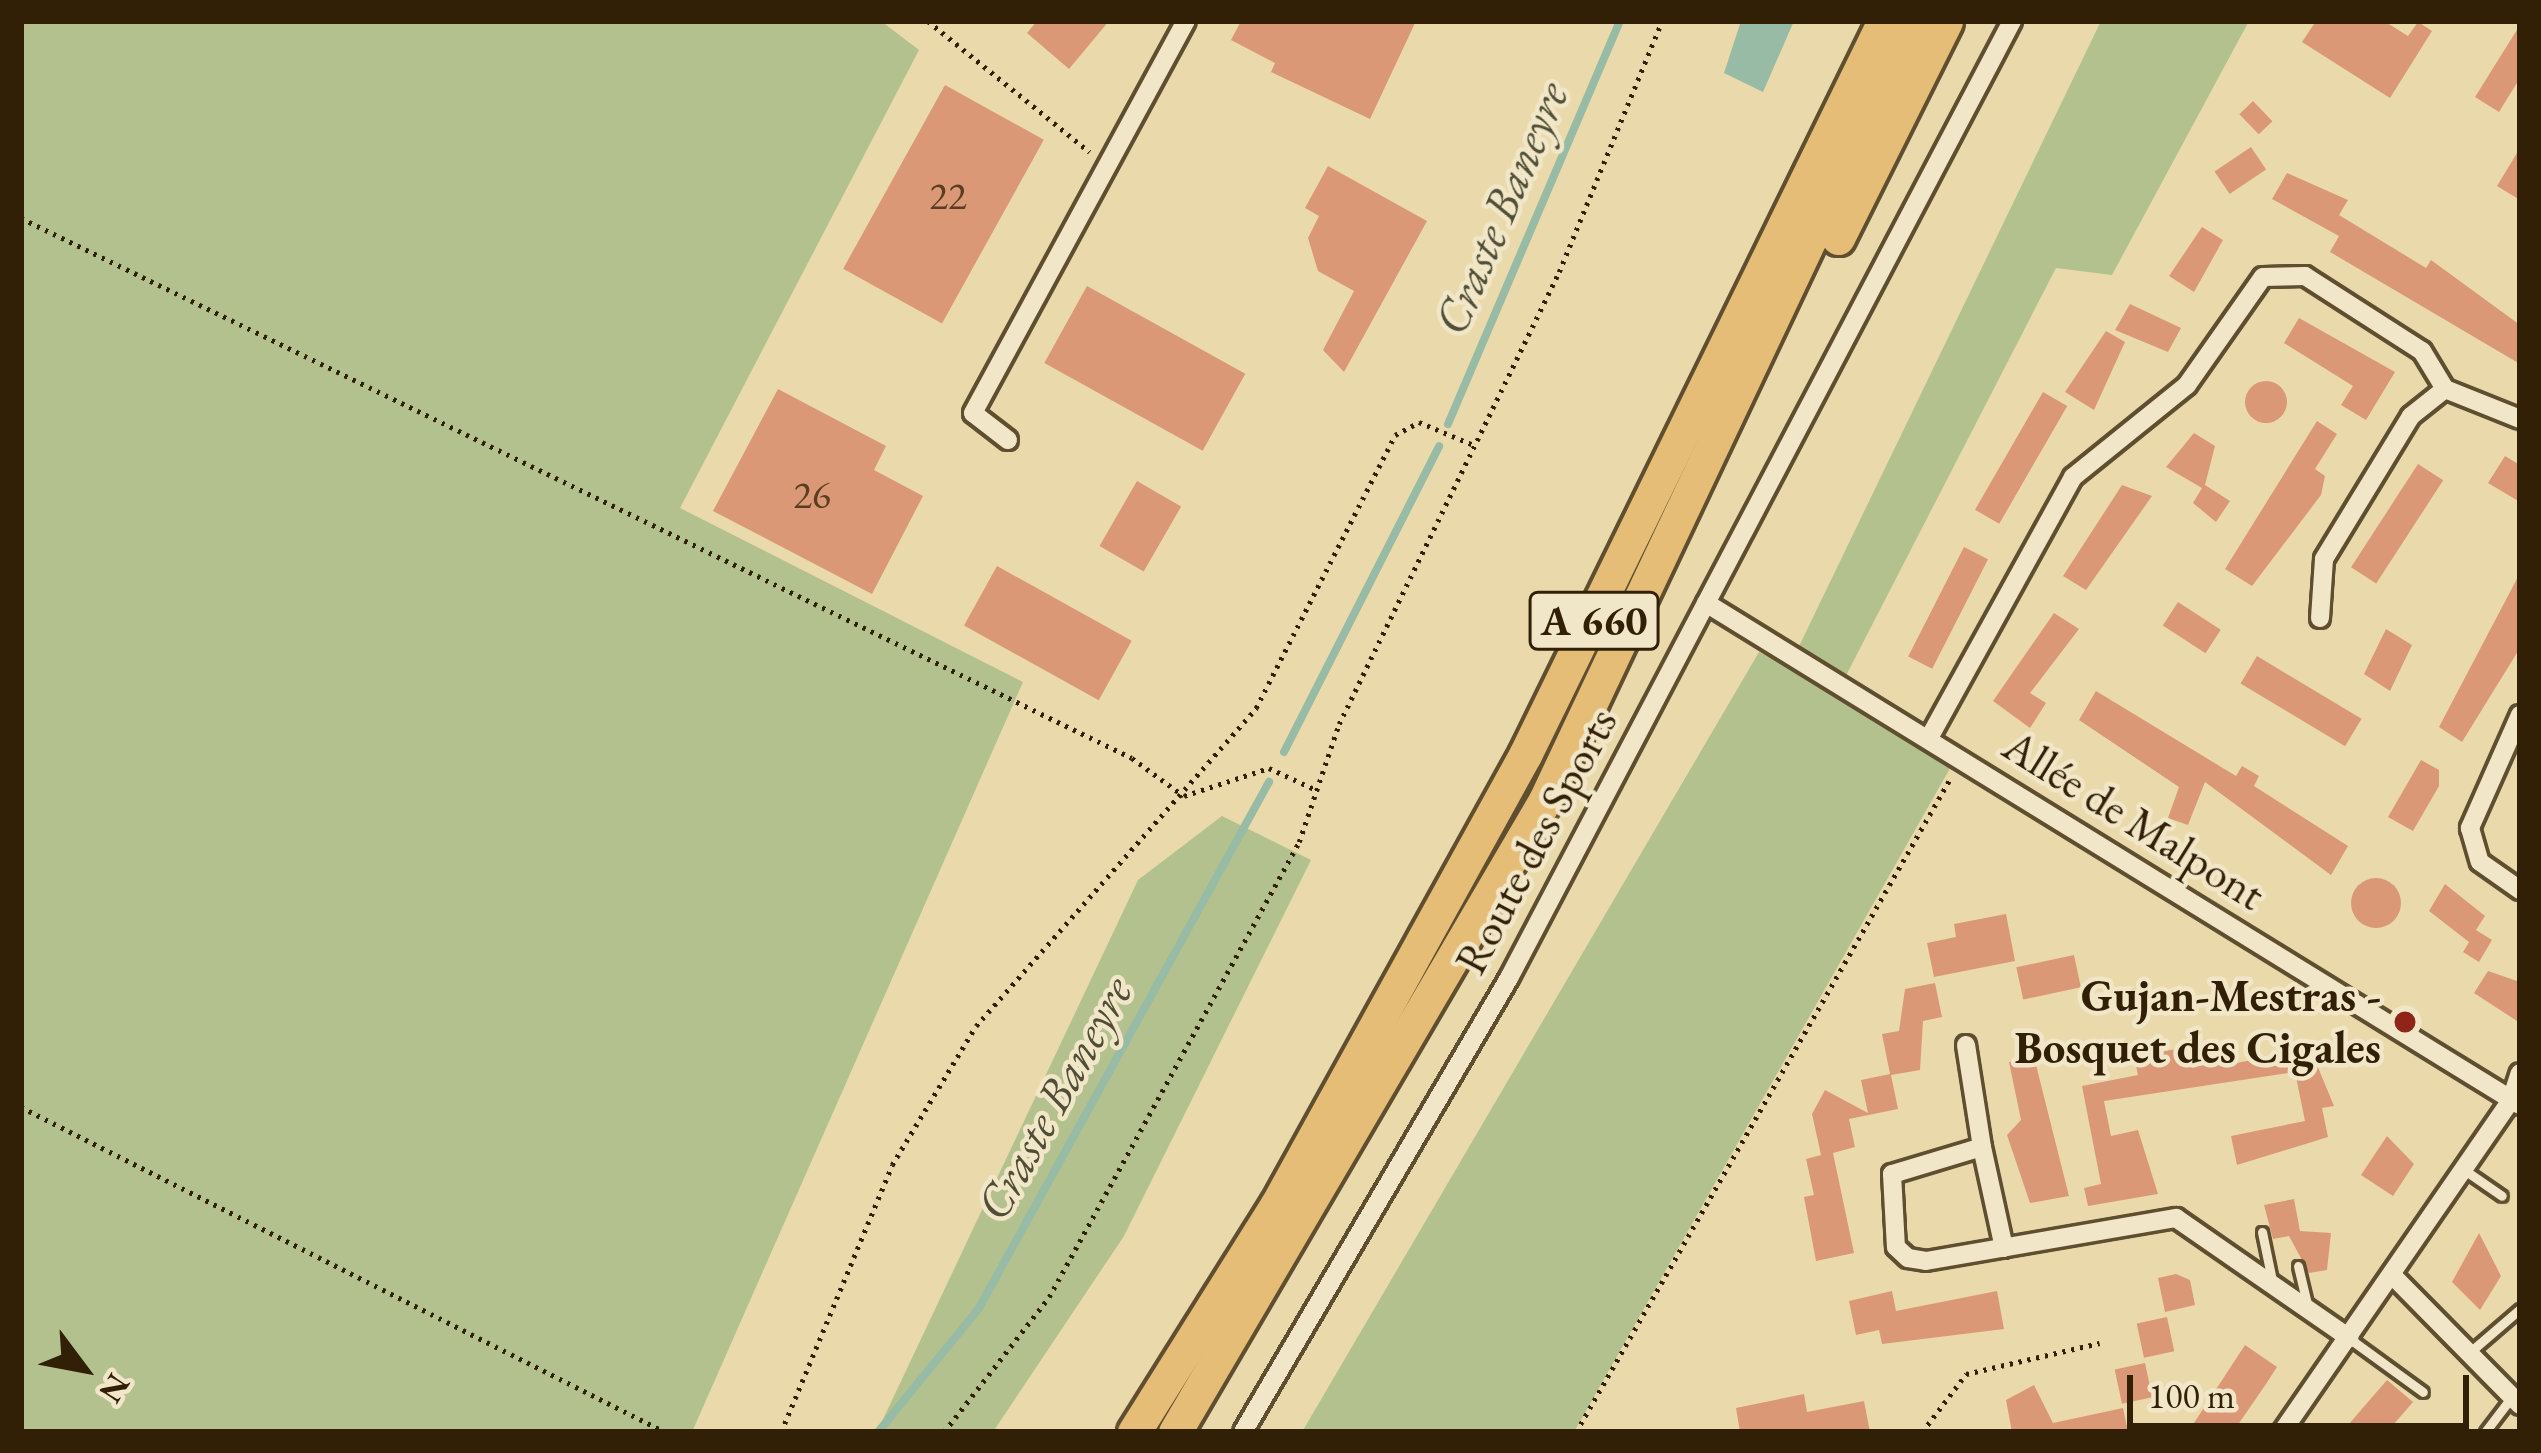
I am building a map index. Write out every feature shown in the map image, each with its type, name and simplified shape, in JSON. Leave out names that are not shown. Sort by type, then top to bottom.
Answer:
[{"type":"highway","points":[[1526,755],[1862,21]]},
{"type":"highway","name":"A 660","points":[[1134,1432],[1276,1206],[1526,755],[1884,21]]},
{"type":"highway","name":"A 660","points":[[1175,1432],[1545,800],[1668,557],[1913,21]]},
{"type":"highway","points":[[1668,557],[1946,21]]},
{"type":"street","points":[[1008,440],[973,413],[1186,21]]},
{"type":"street","name":"Route des Sports","points":[[1243,1432],[1385,1200],[2012,21]]},
{"type":"street","points":[[1929,738],[2073,477],[2187,386],[2249,286],[2276,272],[2305,276],[2422,351],[2445,389],[2520,419]]},
{"type":"street","points":[[2320,618],[2324,559],[2411,416],[2445,389]]},
{"type":"street","name":"Allée de Malpont","points":[[1706,603],[2517,1101]]},
{"type":"street","points":[[2520,715],[2470,829],[2480,862],[2520,890]]},
{"type":"street","points":[[1966,1045],[2004,1248]]},
{"type":"street","points":[[2282,1432],[2463,1169],[2517,1101],[2520,1073]]},
{"type":"street","points":[[1982,1147],[1892,1174],[1896,1247],[1927,1261],[2176,1217],[2349,1338]]},
{"type":"street","points":[[2393,1276],[2516,1401]]},
{"type":"lane","points":[[2463,1169],[2502,1196]]},
{"type":"lane","points":[[2262,1232],[2274,1286]]},
{"type":"lane","points":[[2298,1266],[2309,1311]]},
{"type":"lane","points":[[2469,1353],[2520,1309]]},
{"type":"lane","points":[[2349,1338],[2423,1392]]},
{"type":"lane","points":[[2485,1432],[2516,1401]]},
{"type":"path","points":[[928,21],[1108,167]]},
{"type":"path","points":[[944,1432],[1049,1297],[1299,842],[1314,790],[1476,446],[1662,21]]},
{"type":"path","points":[[21,218],[1132,758],[1184,796]]},
{"type":"path","points":[[781,1432],[892,1165],[976,1026],[1184,796],[1256,708],[1381,452],[1419,422],[1476,446]]},
{"type":"path","points":[[1576,1432],[1962,758]]},
{"type":"path","points":[[1184,796],[1269,768],[1314,790]]},
{"type":"path","points":[[21,1107],[665,1432]]},
{"type":"path","points":[[1922,1432],[1966,1374],[2099,1343]]},
{"type":"shaded area","points":[[21,21],[881,21],[919,50],[680,508],[1023,682],[692,1432],[21,1432]]},
{"type":"shaded area","points":[[1741,21],[1794,21],[1763,92],[1724,73]]},
{"type":"shaded area","points":[[2101,21],[2249,21],[2112,275],[2056,268],[1836,695],[1953,763],[1574,1432],[1302,1432],[1759,652],[1789,667]]},
{"type":"shaded area","points":[[1222,816],[1311,860],[1124,1236],[993,1432],[877,1432],[1138,880]]},
{"type":"building","points":[[1037,21],[1109,21],[1069,69],[1027,33]]},
{"type":"building","points":[[1241,21],[1416,21],[1370,119],[1271,72],[1275,63],[1231,40]]},
{"type":"building","points":[[2316,21],[2384,21],[2408,36],[2418,22],[2432,31],[2390,98],[2302,42]]},
{"type":"building","points":[[2520,25],[2520,78],[2499,112],[2475,97]]},
{"type":"building","points":[[945,85],[1044,140],[942,323],[843,269]]},
{"type":"building","points":[[2253,101],[2272,121],[2259,134],[2239,114]]},
{"type":"building","points":[[2251,147],[2266,169],[2230,194],[2215,172]]},
{"type":"building","points":[[2520,148],[2520,200],[2497,186]]},
{"type":"building","points":[[1328,166],[1427,221],[1344,372],[1323,350],[1354,291],[1318,271],[1308,238],[1319,216],[1305,208]]},
{"type":"building","points":[[2287,173],[2348,200],[2339,215],[2426,268],[2431,260],[2520,325],[2520,364],[2330,252],[2339,236],[2272,199]]},
{"type":"building","points":[[2202,227],[2223,240],[2194,292],[2169,276]]},
{"type":"building","points":[[1087,286],[1245,374],[1203,451],[1044,363]]},
{"type":"building","points":[[2130,304],[2181,328],[2168,352],[2115,330]]},
{"type":"building","points":[[2299,318],[2395,372],[2366,420],[2341,405],[2353,386],[2284,343]]},
{"type":"building","points":[[2106,331],[2125,342],[2094,410],[2065,392]]},
{"type":"building","points":[[2266,381],[2281,387],[2287,402],[2281,417],[2266,423],[2251,417],[2245,402],[2251,387]]},
{"type":"building","points":[[778,389],[886,446],[874,470],[923,496],[872,594],[713,511]]},
{"type":"building","points":[[2043,392],[2067,406],[1999,524],[1975,510]]},
{"type":"building","points":[[2317,421],[2337,434],[2315,469],[2325,476],[2321,495],[2252,586],[2225,569]]},
{"type":"building","points":[[2194,433],[2215,446],[2205,485],[2230,501],[2216,522],[2193,503],[2202,488],[2166,467]]},
{"type":"building","points":[[2505,456],[2520,465],[2520,502],[2488,483]]},
{"type":"building","points":[[2418,464],[2443,480],[2376,583],[2351,567]]},
{"type":"building","points":[[1137,481],[1181,506],[1144,571],[1100,546]]},
{"type":"building","points":[[2122,485],[2152,496],[2086,590],[2063,576]]},
{"type":"building","points":[[1964,547],[1988,559],[1932,669],[1908,657]]},
{"type":"building","points":[[997,566],[1132,641],[1099,700],[964,625]]},
{"type":"building","points":[[2520,573],[2520,648],[2462,742],[2439,727]]},
{"type":"building","points":[[2178,602],[2221,630],[2206,653],[2163,625]]},
{"type":"building","points":[[2054,613],[2079,629],[2030,693],[2046,703],[2030,728],[1993,701]]},
{"type":"building","points":[[2386,629],[2412,645],[2390,691],[2364,674]]},
{"type":"building","points":[[2257,656],[2362,719],[2345,746],[2241,683]]},
{"type":"building","points":[[2096,691],[2236,776],[2242,766],[2259,776],[2254,786],[2348,846],[2331,875],[2205,782],[2188,825],[2168,818],[2179,787],[2079,720]]},
{"type":"building","points":[[2421,760],[2439,770],[2439,786],[2413,831],[2388,817]]},
{"type":"building","points":[[2366,879],[2386,879],[2400,893],[2400,913],[2386,927],[2366,927],[2352,913],[2352,893]]},
{"type":"building","points":[[2445,884],[2485,916],[2476,930],[2492,940],[2479,962],[2463,952],[2469,942],[2429,911]]},
{"type":"building","points":[[2006,914],[2015,961],[1934,977],[1927,943],[1956,937],[1954,924]]},
{"type":"building","points":[[2074,955],[2081,987],[2023,1000],[2016,967]]},
{"type":"building","points":[[2488,971],[2520,982],[2520,1023],[2474,993]]},
{"type":"building","points":[[1935,983],[1942,1017],[1923,1021],[1920,1070],[1891,1075],[1898,1109],[1849,1119],[1855,1147],[1833,1153],[1854,1253],[1816,1261],[1804,1197],[1814,1195],[1806,1159],[1821,1155],[1812,1114],[1825,1090],[1868,1113],[1861,1080],[1890,1074],[1882,1034],[1899,1031],[1905,989]]},
{"type":"building","points":[[2203,1044],[2205,1056],[2234,1050],[2237,1063],[2310,1048],[2334,1106],[2322,1108],[2328,1137],[2237,1165],[2231,1136],[2305,1121],[2295,1072],[2104,1101],[2111,1136],[2138,1130],[2158,1194],[2088,1206],[2084,1188],[2101,1184],[2082,1086],[2138,1075],[2134,1057]]},
{"type":"building","points":[[2034,1057],[2069,1196],[2030,1203],[2007,1135],[2021,1120],[2009,1062]]},
{"type":"building","points":[[2387,1136],[2414,1164],[2393,1196],[2361,1175]]},
{"type":"building","points":[[2294,1199],[2300,1231],[2331,1233],[2327,1270],[2309,1273],[2289,1236],[2273,1239],[2264,1205]]},
{"type":"building","points":[[2479,1233],[2501,1276],[2480,1310],[2452,1282]]},
{"type":"building","points":[[2176,1274],[2190,1280],[2195,1305],[2165,1312],[2158,1278]]},
{"type":"building","points":[[1892,1291],[1896,1311],[1997,1291],[2004,1329],[1882,1344],[1879,1330],[1856,1335],[1849,1301]]},
{"type":"building","points":[[2167,1317],[2174,1351],[2144,1358],[2137,1323]]},
{"type":"building","points":[[2245,1345],[2277,1367],[2266,1384],[2233,1432],[2188,1432]]},
{"type":"building","points":[[2145,1363],[2152,1397],[2122,1404],[2115,1369]]},
{"type":"building","points":[[2387,1380],[2413,1402],[2387,1432],[2342,1432]]},
{"type":"building","points":[[2034,1385],[2053,1423],[2123,1408],[2128,1432],[2012,1432],[2006,1400]]},
{"type":"building","points":[[1804,1394],[1807,1412],[1864,1401],[1870,1432],[1740,1432],[1736,1408]]},
{"type":"waterway","name":"Craste Baneyre","points":[[1448,424],[1620,21]]},
{"type":"waterway","name":"Craste Baneyre","points":[[1284,752],[1439,446]]},
{"type":"waterway","name":"Craste Baneyre","points":[[878,1432],[979,1308],[1269,782]]},
{"type":"place","name":"Gujan-Mestras - Bosquet des Cigales","points":[[2405,1022]]}]
